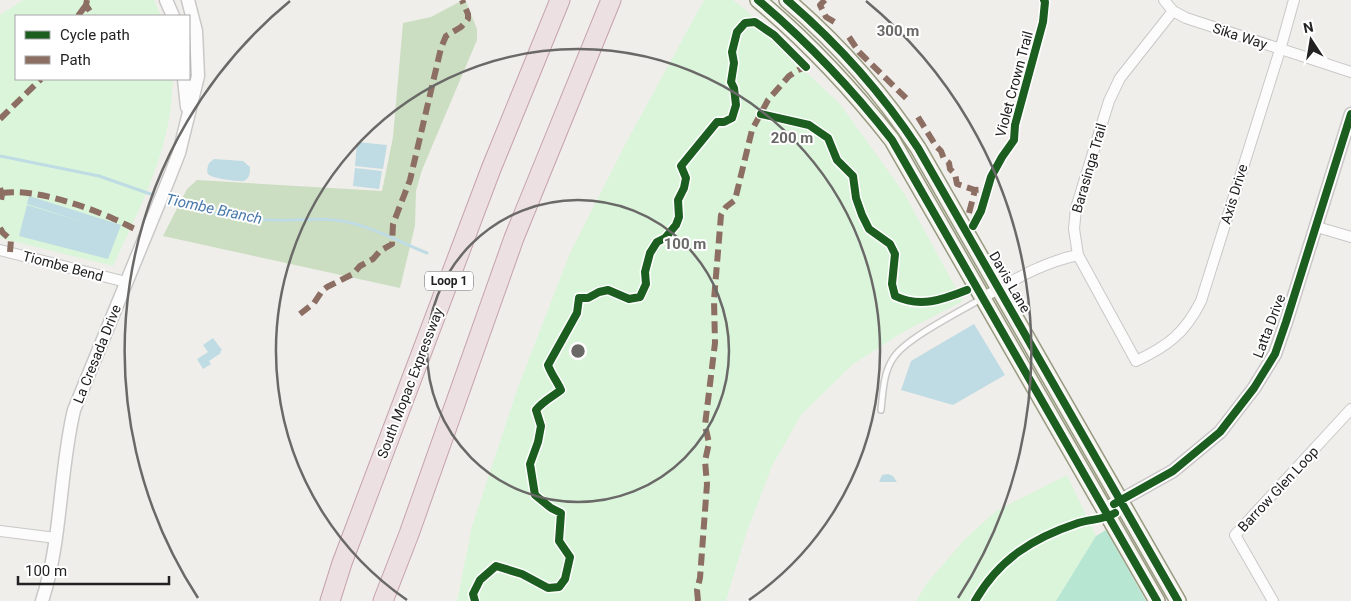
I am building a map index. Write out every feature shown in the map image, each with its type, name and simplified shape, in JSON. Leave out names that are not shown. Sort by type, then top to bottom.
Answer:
[{"type":"highway","name":"South Mopac Expressway","points":[[330,601],[342,563],[491,169],[560,0]]},
{"type":"highway","points":[[382,601],[409,534],[514,238],[611,0]]},
{"type":"highway","points":[[394,601],[409,534]]},
{"type":"highway","points":[[320,601],[342,563]]},
{"type":"main road","points":[[758,0],[786,23],[842,80],[892,140],[984,297],[1157,601]]},
{"type":"main road","name":"Davis Lane","points":[[787,0],[859,71],[899,118],[1000,288],[1178,601]]},
{"type":"main road","points":[[884,130],[899,118]]},
{"type":"street","points":[[166,0],[173,15]]},
{"type":"street","name":"La Cresada Drive","points":[[42,601],[56,538],[68,441],[74,410],[179,153],[198,76],[196,31],[188,0]]},
{"type":"street","name":"Sika Way","points":[[1164,0],[1173,11],[1186,18],[1351,72]]},
{"type":"street","name":"Axis Drive","points":[[1136,361],[1153,353],[1177,336],[1192,319],[1201,301],[1294,0]]},
{"type":"street","name":"Barasinga Trail","points":[[1136,361],[1078,255],[1074,229],[1076,208],[1109,101],[1120,78],[1173,11]]},
{"type":"street","name":"La Cresada Drive","points":[[184,80],[188,117]]},
{"type":"street","name":"Latta Drive","points":[[1105,509],[1180,465],[1220,432],[1254,388],[1274,354],[1351,114]]},
{"type":"street","points":[[1316,227],[1351,237]]},
{"type":"street","name":"Tiombe Bend","points":[[0,250],[126,282]]},
{"type":"street","points":[[984,297],[1039,268],[1064,258],[1078,255]]},
{"type":"street","name":"Barrow Glen Loop","points":[[1273,601],[1235,535],[1351,409]]},
{"type":"street","points":[[0,531],[56,538]]},
{"type":"lane","points":[[881,410],[885,377],[894,357],[911,341],[984,297]]},
{"type":"green space","points":[[23,0],[154,0],[161,15],[15,15],[15,80],[173,80],[171,104],[163,147],[144,199],[113,266],[0,238],[0,15]]},
{"type":"green space","points":[[704,0],[733,0],[746,10],[791,58],[840,104],[904,193],[963,301],[903,332],[852,365],[801,415],[772,466],[746,534],[726,601],[457,601],[472,526],[518,387],[570,253],[627,141]]},
{"type":"green space","points":[[461,1],[466,2],[477,29],[477,40],[422,170],[416,191],[415,226],[400,288],[163,236],[187,189],[197,180],[382,191],[393,137],[403,23],[431,17]]},
{"type":"green space","points":[[1067,475],[1096,536],[1056,601],[916,601],[927,583],[965,539],[996,511]]},
{"type":"green space","points":[[1106,530],[1146,601],[1056,601],[1096,536]]},
{"type":"water","points":[[357,142],[387,145],[383,169],[355,166]]},
{"type":"water","points":[[214,159],[243,161],[250,167],[249,177],[241,181],[214,177],[208,174],[209,163]]},
{"type":"water","points":[[355,168],[382,171],[379,189],[353,186]]},
{"type":"water","points":[[29,196],[121,225],[108,259],[19,236],[27,205],[86,223],[27,204]]},
{"type":"water","points":[[974,324],[1005,375],[953,405],[901,390],[911,361]]},
{"type":"water","points":[[213,338],[222,350],[221,353],[209,361],[211,364],[203,369],[197,359],[208,352],[203,345]]},
{"type":"water","points":[[888,474],[893,476],[897,482],[879,482],[882,475]]},
{"type":"waterway","name":"Tiombe Branch","points":[[0,156],[99,176],[159,197]]},
{"type":"waterway","name":"Tiombe Branch","points":[[165,199],[232,217],[260,220],[326,219],[346,222],[381,233],[427,253]]},
{"type":"marked path","points":[[87,0],[86,5],[92,15]]},
{"type":"marked path","points":[[300,314],[314,303],[327,287],[353,274],[360,266],[373,259],[380,251],[392,244],[393,224],[410,180],[441,48],[446,36],[461,27],[468,19],[468,14],[462,0]]},
{"type":"marked path","points":[[825,0],[820,5],[826,17],[838,24]]},
{"type":"marked path","points":[[79,15],[86,5]]},
{"type":"marked path","points":[[849,37],[859,52],[910,102]]},
{"type":"marked path","points":[[698,601],[697,590],[700,578],[707,484],[705,461],[709,443],[705,425],[715,343],[714,300],[721,215],[726,207],[735,200],[752,130],[768,100],[789,76],[798,70],[814,65]]},
{"type":"marked path","points":[[0,119],[40,80]]},
{"type":"marked path","points":[[918,117],[941,151],[944,159],[949,163],[950,169],[955,174],[957,184],[975,190],[988,189]]},
{"type":"marked path","points":[[0,188],[2,195],[0,205]]},
{"type":"marked path","points":[[969,213],[975,190]]},
{"type":"marked path","points":[[2,193],[28,193],[59,199],[120,221],[135,229]]},
{"type":"marked path","points":[[0,228],[11,240],[10,252]]},
{"type":"cycle path","points":[[758,0],[829,67],[892,140],[1157,601]]},
{"type":"cycle path","points":[[787,0],[841,51],[874,88],[918,148],[1178,601]]},
{"type":"cycle path","name":"Violet Crown Trail","points":[[973,226],[981,211],[991,177],[1014,140],[1015,125],[1043,22],[1044,0]]},
{"type":"cycle path","points":[[475,601],[473,594],[480,580],[496,566],[522,574],[548,588],[559,587],[565,579],[570,557],[559,541],[561,513],[551,508],[535,495],[530,464],[538,442],[541,426],[536,410],[561,390],[548,365],[577,313],[579,298],[588,298],[608,290],[629,299],[640,297],[646,284],[645,272],[650,253],[657,242],[665,238],[676,225],[679,217],[678,200],[684,188],[686,178],[681,166],[717,122],[724,122],[732,118],[736,105],[734,88],[731,82],[734,63],[732,52],[737,32],[745,23],[755,22],[774,35],[806,67]]},
{"type":"cycle path","points":[[761,114],[809,125],[828,138],[837,160],[853,176],[856,198],[869,229],[890,244],[895,254],[892,284],[895,296],[904,300],[922,302],[949,297],[967,290]]},
{"type":"cycle path","points":[[1114,504],[1173,471],[1220,432],[1254,388],[1275,354],[1351,114]]},
{"type":"cycle path","points":[[975,601],[995,573],[1006,562],[1032,543],[1062,529],[1115,513]]}]
